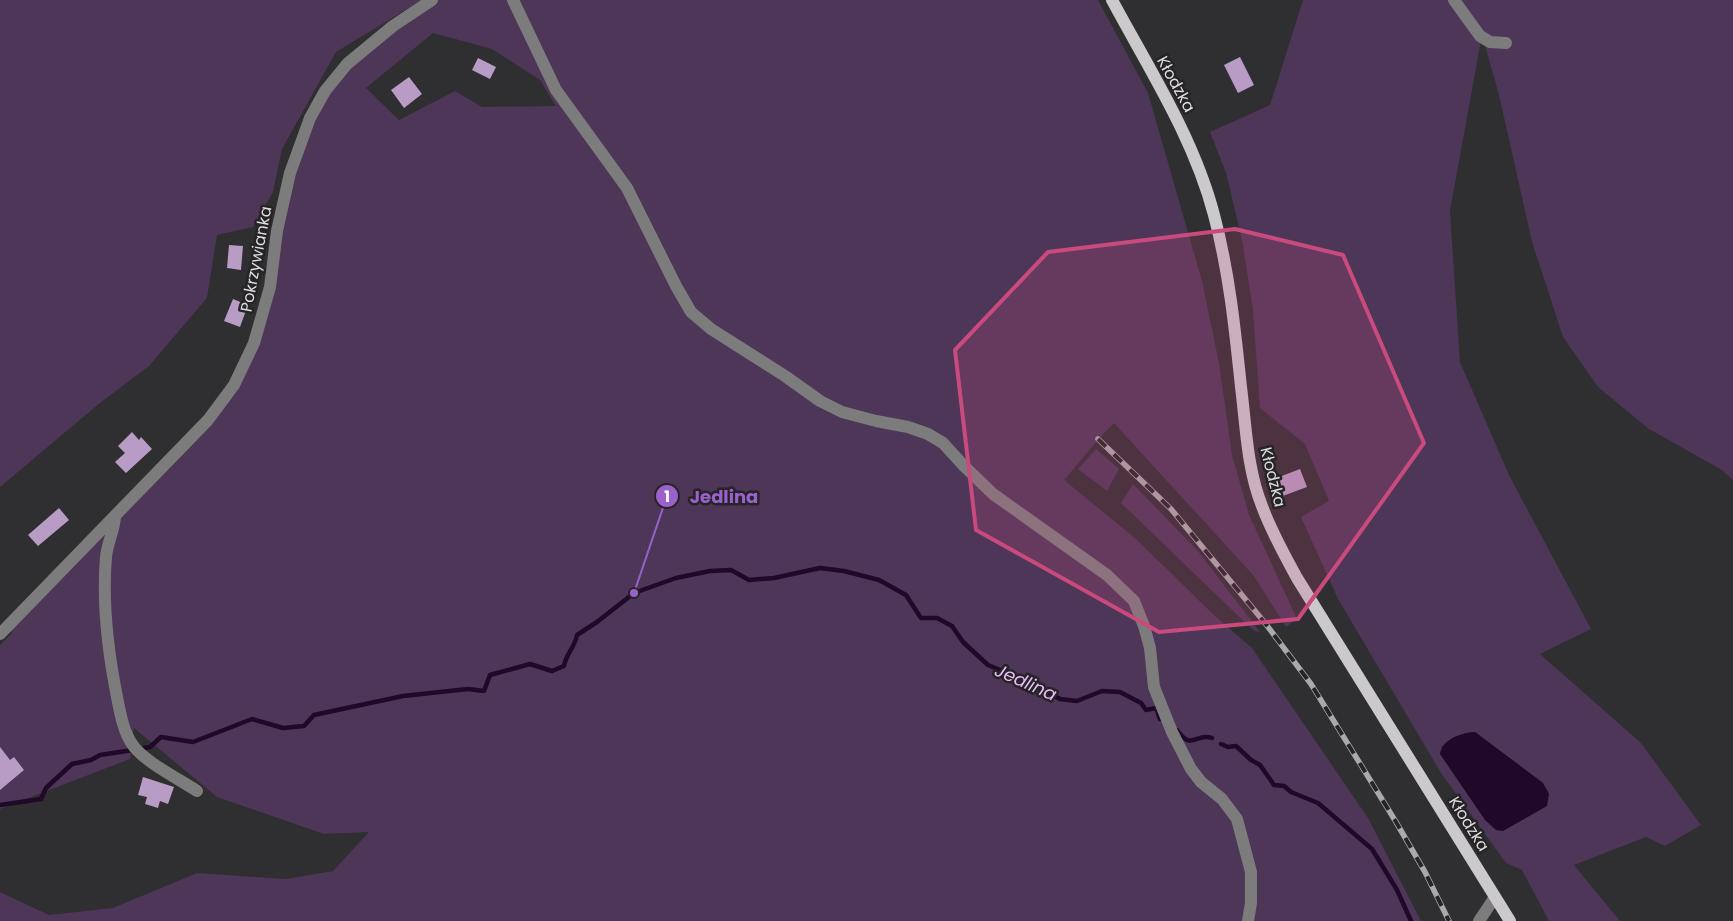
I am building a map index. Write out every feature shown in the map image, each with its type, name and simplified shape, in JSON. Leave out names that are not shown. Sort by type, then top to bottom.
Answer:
[{"type":"main road","name":"Kłodzka","points":[[1112,0],[1184,132],[1200,171],[1214,214],[1232,302],[1251,467],[1261,505],[1279,545],[1297,578],[1510,921]]},
{"type":"street","name":"Pokrzywianka","points":[[0,634],[208,420],[234,385],[254,343],[270,287],[277,231],[290,173],[310,118],[325,91],[347,64],[393,26],[432,0]]},
{"type":"street","points":[[513,0],[556,90],[627,188],[691,312],[710,328],[820,401],[842,412],[908,427],[928,434],[944,444],[993,494],[1107,575],[1134,601],[1150,648],[1154,687],[1172,732],[1191,769],[1201,782],[1222,799],[1237,819],[1251,872],[1251,903],[1248,921]]},
{"type":"street","points":[[1454,0],[1480,36],[1490,42],[1506,43]]},
{"type":"street","points":[[115,517],[106,555],[105,602],[112,673],[121,717],[132,744],[152,763],[197,790]]},
{"type":"street","points":[[1479,921],[1495,898]]},
{"type":"highlighted area","points":[[1235,229],[1343,255],[1424,443],[1298,619],[1159,632],[976,530],[955,350],[1048,252]]},
{"type":"shaded area","points":[[0,0],[422,0],[336,52],[282,149],[273,192],[253,227],[217,235],[207,298],[149,366],[100,403],[0,487]]},
{"type":"shaded area","points":[[439,0],[1098,0],[1148,93],[1202,281],[1219,363],[1232,455],[1249,515],[1297,619],[1286,627],[1254,576],[1114,423],[1064,480],[1136,539],[1216,617],[1252,648],[1368,818],[1421,921],[0,921],[0,892],[49,915],[113,908],[197,873],[286,879],[333,871],[369,832],[324,834],[217,797],[134,728],[130,759],[0,809],[0,645],[12,633],[11,626],[236,387],[280,232],[294,174],[325,97],[350,66],[428,5]],"holes":[[[433,33],[492,49],[540,80],[556,106],[482,107],[455,91],[399,120],[366,88]]]},
{"type":"shaded area","points":[[1303,0],[1733,0],[1733,480],[1722,470],[1649,429],[1598,387],[1563,337],[1532,242],[1499,95],[1482,35],[1450,211],[1460,362],[1509,475],[1591,629],[1540,654],[1641,743],[1701,825],[1665,846],[1646,837],[1574,865],[1620,921],[1549,921],[1522,870],[1506,863],[1441,773],[1338,599],[1301,517],[1329,501],[1305,444],[1260,408],[1253,310],[1242,240],[1226,173],[1210,132],[1270,105]],"holes":[[[1475,732],[1543,783],[1549,794],[1441,747],[1457,736]]]},
{"type":"shaded area","points":[[1096,449],[1119,469],[1107,491],[1078,469]]},
{"type":"shaded area","points":[[1133,484],[1198,551],[1260,632],[1254,631],[1121,503]]},
{"type":"shaded area","points":[[1475,732],[1543,783],[1549,794],[1547,806],[1503,831],[1496,830],[1485,820],[1440,754],[1444,744],[1448,741],[1458,735]]},
{"type":"building","points":[[1240,57],[1254,85],[1238,93],[1224,65]]},
{"type":"building","points":[[478,58],[496,67],[490,79],[472,70]]},
{"type":"building","points":[[409,77],[422,94],[404,108],[391,90]]},
{"type":"building","points":[[229,245],[243,246],[241,270],[227,268]]},
{"type":"building","points":[[233,299],[248,305],[240,327],[224,321]]},
{"type":"building","points":[[132,432],[139,440],[141,437],[152,449],[126,473],[115,462],[125,453],[118,446]]},
{"type":"building","points":[[1300,469],[1307,487],[1280,497],[1274,479]]},
{"type":"building","points":[[59,508],[69,520],[38,546],[28,535]]},
{"type":"building","points":[[0,747],[10,760],[14,757],[24,770],[0,790]]},
{"type":"building","points":[[143,777],[174,787],[168,804],[160,801],[158,808],[145,804],[147,797],[138,795]]},
{"type":"waterway","name":"Jedlina","points":[[144,748],[150,747],[161,737],[193,742],[252,719],[283,728],[304,726],[314,715],[403,696],[468,689],[484,691],[490,675],[530,664],[552,671],[564,666],[577,635],[634,593],[676,578],[710,571],[731,570],[749,580],[774,578],[820,568],[844,571],[879,580],[906,595],[921,618],[937,618],[952,626],[963,642],[988,665],[1027,681],[1060,699],[1077,701],[1102,691],[1120,692],[1141,703],[1146,710],[1156,708],[1160,719]]},
{"type":"waterway","name":"Jedlina","points":[[1177,730],[1190,741],[1202,737],[1212,738]]},
{"type":"waterway","name":"Jedlina","points":[[1221,744],[1228,747],[1236,746],[1251,760],[1260,765],[1274,785],[1284,786],[1291,792],[1318,803],[1372,849],[1397,890],[1411,921]]},
{"type":"waterway","name":"Jedlina","points":[[0,805],[41,799],[46,788],[72,764],[91,760],[100,755],[133,750]]},
{"type":"railway","points":[[1098,439],[1171,509],[1265,623],[1311,684],[1396,822],[1425,872],[1449,921]]},
{"type":"place","name":"Jedlina","points":[[634,593]]}]
